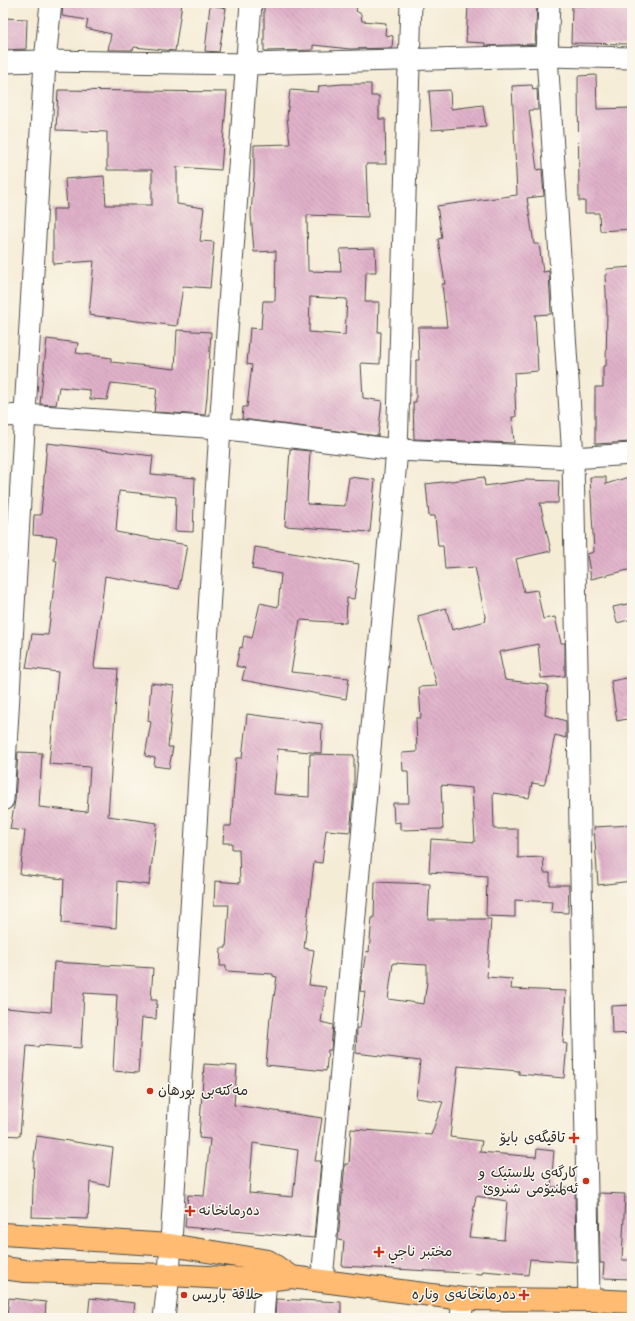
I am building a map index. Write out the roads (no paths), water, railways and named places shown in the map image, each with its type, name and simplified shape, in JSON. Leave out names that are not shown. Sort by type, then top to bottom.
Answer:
[{"type":"main road","points":[[3,1234],[170,1245],[291,1277],[322,1280],[462,1309],[589,1300],[632,1302]]},
{"type":"main road","points":[[3,1269],[25,1271],[170,1275],[267,1271]]},
{"type":"street","points":[[3,800],[45,60],[51,3]]},
{"type":"street","points":[[164,1318],[170,1275],[170,1245],[220,428],[251,3]]},
{"type":"street","points":[[322,1280],[397,450],[411,3]]},
{"type":"street","points":[[548,3],[547,56],[573,458],[589,1300]]},
{"type":"street","points":[[3,62],[45,60],[247,64],[408,61],[547,56],[632,58]]},
{"type":"street","points":[[3,416],[25,415],[220,428],[397,450],[573,458],[632,454]]},
{"type":"street","points":[[263,1318],[267,1271]]},
{"type":"place","name":"مەکتەبی بورهان","points":[[150,1091]]},
{"type":"place","name":"تاقیگەی بایۆ","points":[[574,1138]]},
{"type":"place","name":"کارگەی پلاستیک و ئەلمنیۆمی شنروێ","points":[[586,1181]]},
{"type":"place","name":"دەرمانخانە","points":[[190,1211]]},
{"type":"place","name":"مختبر ناجي","points":[[379,1252]]},
{"type":"place","name":"حلاقة باریس","points":[[184,1295]]},
{"type":"place","name":"دەرمانخانەی ونارە","points":[[524,1295]]}]
